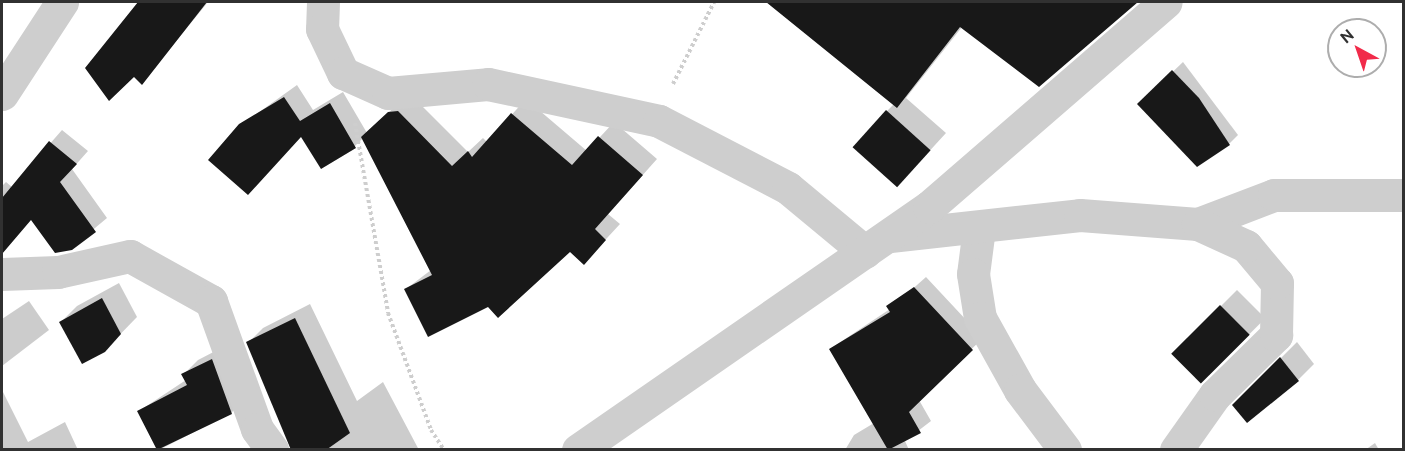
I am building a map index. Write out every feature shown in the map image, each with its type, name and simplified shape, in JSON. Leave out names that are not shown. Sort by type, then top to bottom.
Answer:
[{"type":"street","points":[[2,94],[62,2]]},
{"type":"street","points":[[323,2],[322,29],[343,73],[388,93],[488,84],[659,121],[788,188],[876,244],[1080,215],[1198,224],[1246,246],[1276,283],[1276,335],[1215,395],[1176,450]]},
{"type":"street","points":[[578,450],[876,244],[1007,144],[1166,2]]},
{"type":"street","points":[[1198,224],[1274,195],[1404,195]]},
{"type":"street","points":[[979,228],[973,274],[980,318],[1020,390],[1065,450]]},
{"type":"street","points":[[2,274],[58,272],[130,256],[211,301],[257,429],[272,450]]},
{"type":"path","points":[[659,121],[714,2]]},
{"type":"path","points":[[343,73],[366,168],[388,313],[431,430],[444,450]]},
{"type":"building","points":[[138,2],[207,2],[142,85],[134,77],[109,101],[85,68]]},
{"type":"building","points":[[766,2],[1138,2],[1039,87],[960,27],[897,108]]},
{"type":"building","points":[[1172,70],[1199,98],[1230,145],[1197,167],[1137,104]]},
{"type":"building","points":[[284,97],[300,121],[330,103],[356,148],[321,169],[301,137],[248,195],[208,160],[239,124]]},
{"type":"building","points":[[886,110],[931,150],[897,187],[853,147]]},
{"type":"building","points":[[398,111],[452,166],[468,151],[472,157],[511,113],[572,165],[598,136],[643,175],[595,229],[606,240],[584,265],[570,252],[498,318],[488,307],[428,337],[404,289],[432,275],[361,137],[388,112]]},
{"type":"building","points":[[49,141],[77,164],[60,182],[96,232],[72,250],[55,253],[31,220],[2,254],[2,198]]},
{"type":"building","points":[[914,287],[973,350],[909,412],[921,433],[888,450],[829,349],[890,312],[886,306]]},
{"type":"building","points":[[102,298],[121,334],[105,352],[82,364],[59,322]]},
{"type":"building","points":[[1220,305],[1250,335],[1201,383],[1171,354]]},
{"type":"building","points":[[295,318],[350,433],[326,450],[291,450],[246,342]]},
{"type":"building","points":[[1280,357],[1299,381],[1247,423],[1232,405]]},
{"type":"building","points":[[212,359],[232,414],[157,450],[137,411],[187,385],[181,374]]}]
